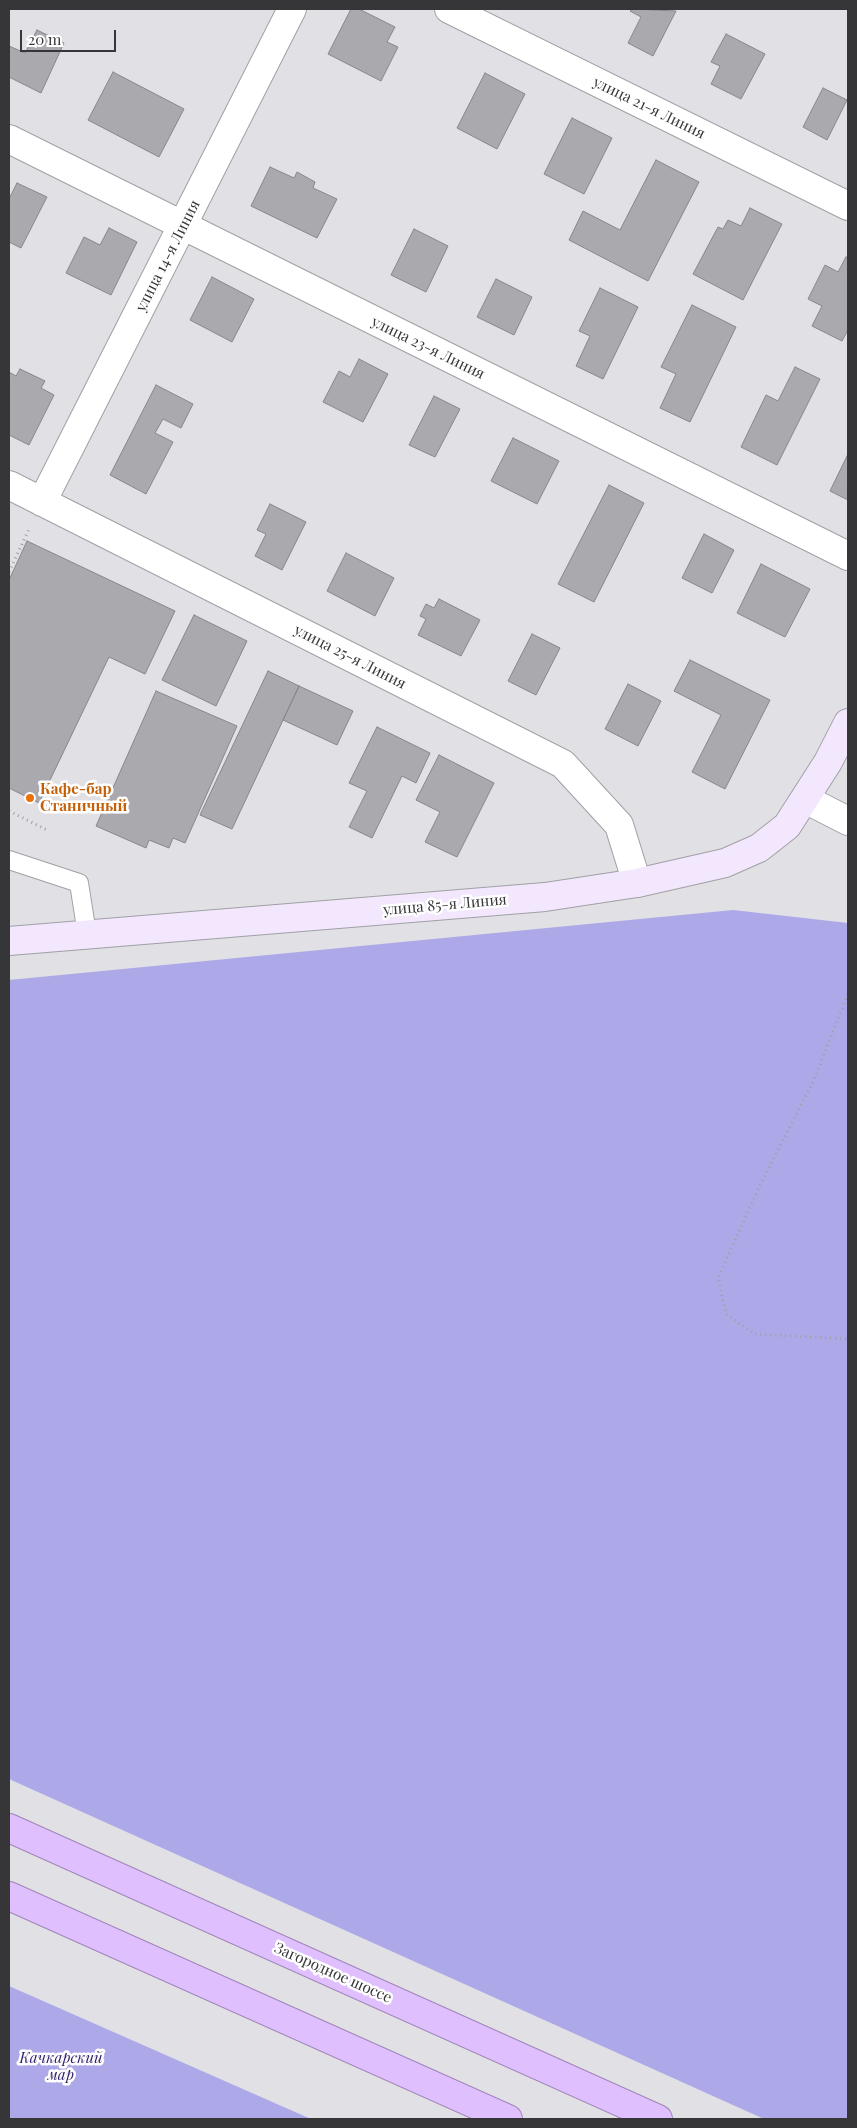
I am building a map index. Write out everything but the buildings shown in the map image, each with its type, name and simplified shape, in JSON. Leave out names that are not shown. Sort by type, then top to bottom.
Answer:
[{"type":"highway","name":"Загородное шоссе","points":[[9,1828],[658,2119]]},
{"type":"highway","points":[[9,1896],[508,2119]]},
{"type":"main road","name":"улица 85-я Линия","points":[[9,941],[546,897],[637,882],[724,864],[759,848],[787,826],[805,799],[848,723]]},
{"type":"street","name":"улица 14-я Линия","points":[[42,502],[292,9]]},
{"type":"street","name":"улица 21-я Линия","points":[[449,9],[848,206]]},
{"type":"street","name":"улица 23-я Линия","points":[[9,139],[848,556]]},
{"type":"street","name":"улица 25-я Линия","points":[[9,485],[563,764],[619,825],[637,882]]},
{"type":"street","points":[[805,799],[848,821]]},
{"type":"lane","points":[[9,860],[79,883],[87,934]]},
{"type":"path","points":[[9,572],[42,502]]},
{"type":"path","points":[[9,811],[47,830]]},
{"type":"path","points":[[848,994],[813,1082],[762,1182],[718,1278],[726,1314],[755,1334],[848,1339]]},
{"type":"green space","points":[[733,910],[848,923],[848,2119],[764,2119],[9,1779],[9,980]]},
{"type":"green space","name":"Качкарский мар","points":[[9,1986],[311,2119],[9,2119]]},
{"type":"place","name":"Кафе-бар Станичный","points":[[30,798]]}]
